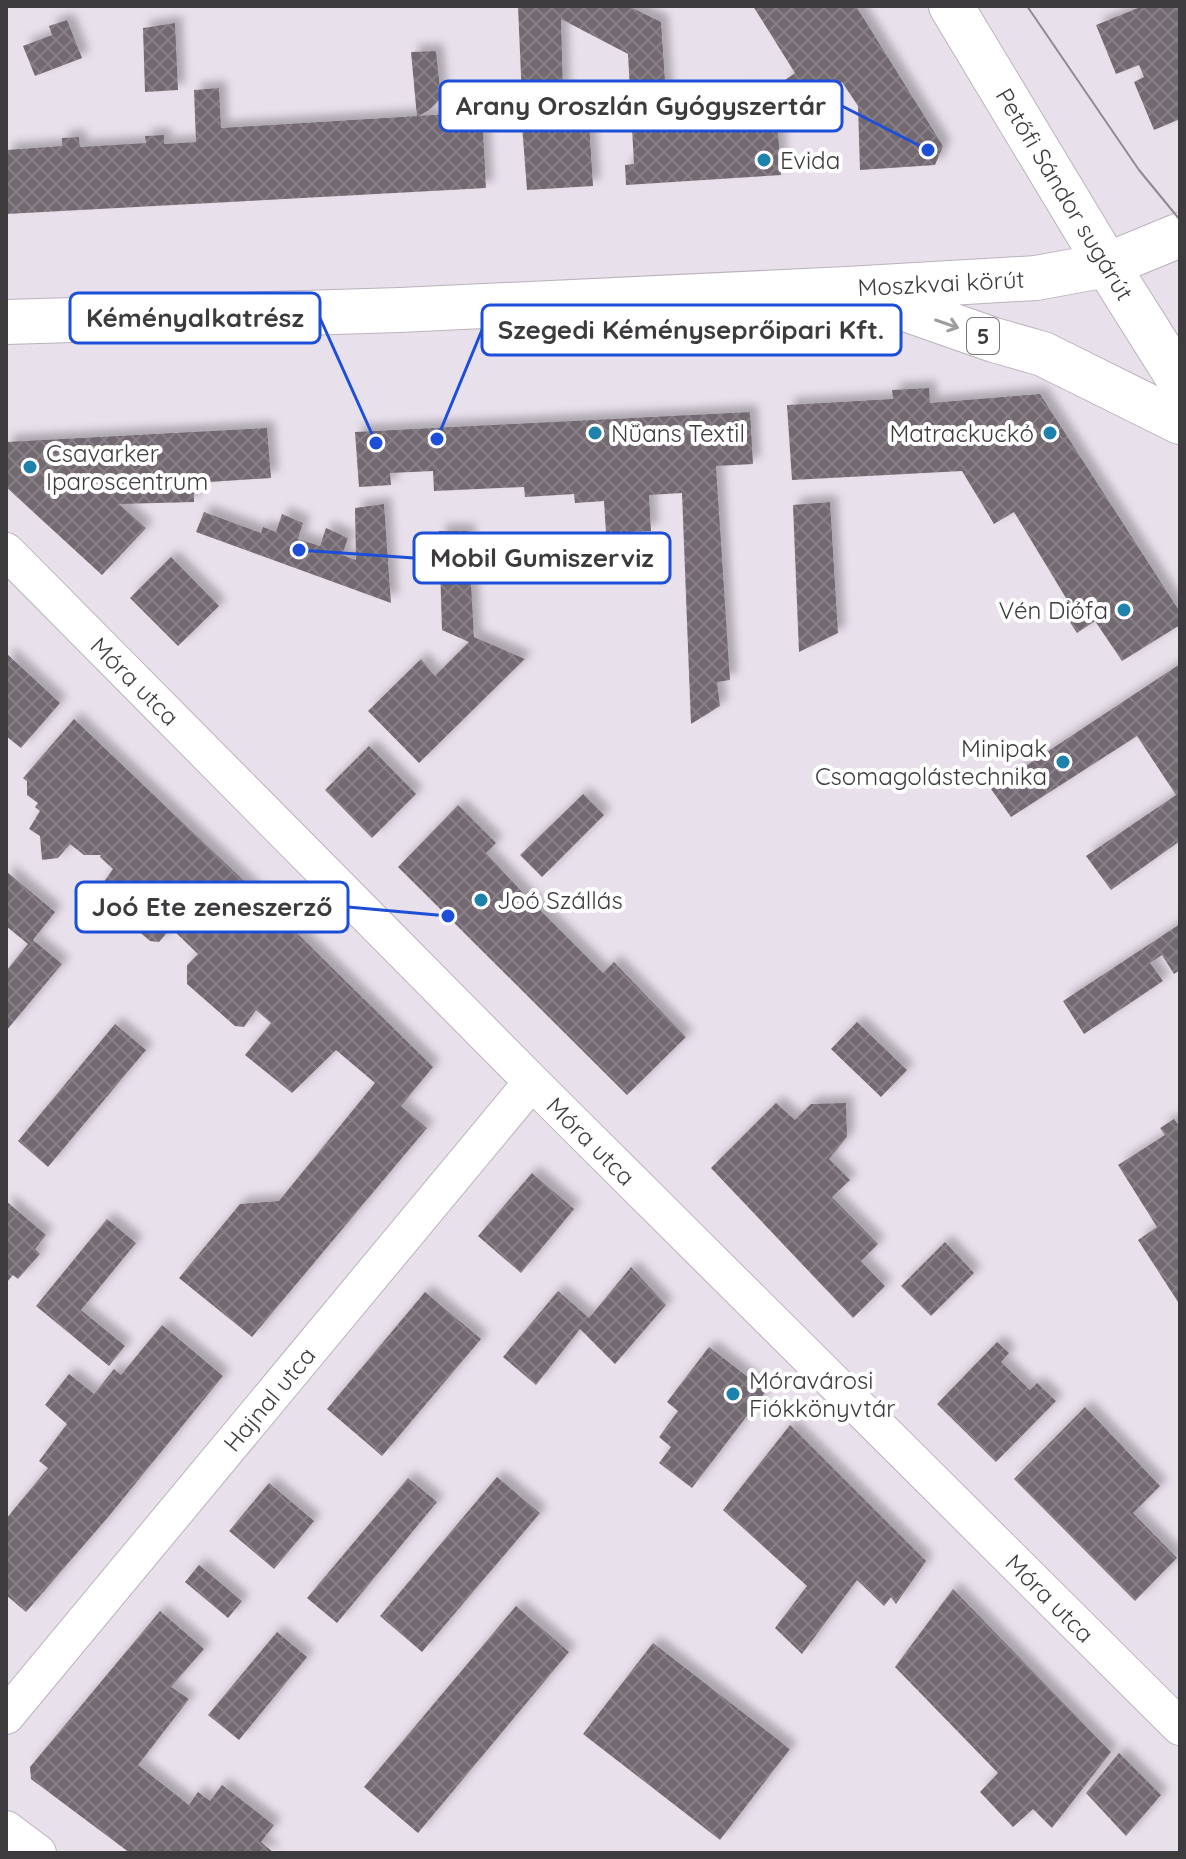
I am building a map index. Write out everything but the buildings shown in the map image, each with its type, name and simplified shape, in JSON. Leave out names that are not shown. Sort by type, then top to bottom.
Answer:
[{"type":"main road","name":"Petőfi Sándor sugárút","points":[[951,6],[1180,381]]},
{"type":"main road","name":"Moszkvai körút","points":[[6,322],[400,310],[1036,278],[1107,265],[1180,235]]},
{"type":"main road","name":"5","points":[[847,289],[1043,354],[1180,422]]},
{"type":"street","name":"Móra utca","points":[[6,551],[532,1082],[1180,1727]]},
{"type":"street","name":"Hajnal utca","points":[[6,1716],[532,1082]]},
{"type":"street","points":[[6,1829],[38,1853]]},
{"type":"tram line","points":[[1027,6],[1139,170],[1180,220]]},
{"type":"place","name":"Arany Oroszlán Gyógyszertár","points":[[928,150]]},
{"type":"place","name":"Evida","points":[[764,160]]},
{"type":"place","name":"Nüans Textil","points":[[595,433]]},
{"type":"place","name":"Matrackuckó","points":[[1050,433]]},
{"type":"place","name":"Szegedi Kéményseprőipari Kft.","points":[[437,439]]},
{"type":"place","name":"Kéményalkatrész","points":[[376,443]]},
{"type":"place","name":"Csavarker Iparoscentrum","points":[[30,467]]},
{"type":"place","name":"Mobil Gumiszerviz","points":[[299,550]]},
{"type":"place","name":"Vén Diófa","points":[[1124,610]]},
{"type":"place","name":"Minipak Csomagolástechnika","points":[[1063,762]]},
{"type":"place","name":"Joó Szállás","points":[[481,900]]},
{"type":"place","name":"Joó Ete zeneszerző","points":[[448,916]]},
{"type":"place","name":"Móravárosi Fiókkönyvtár","points":[[733,1394]]}]
